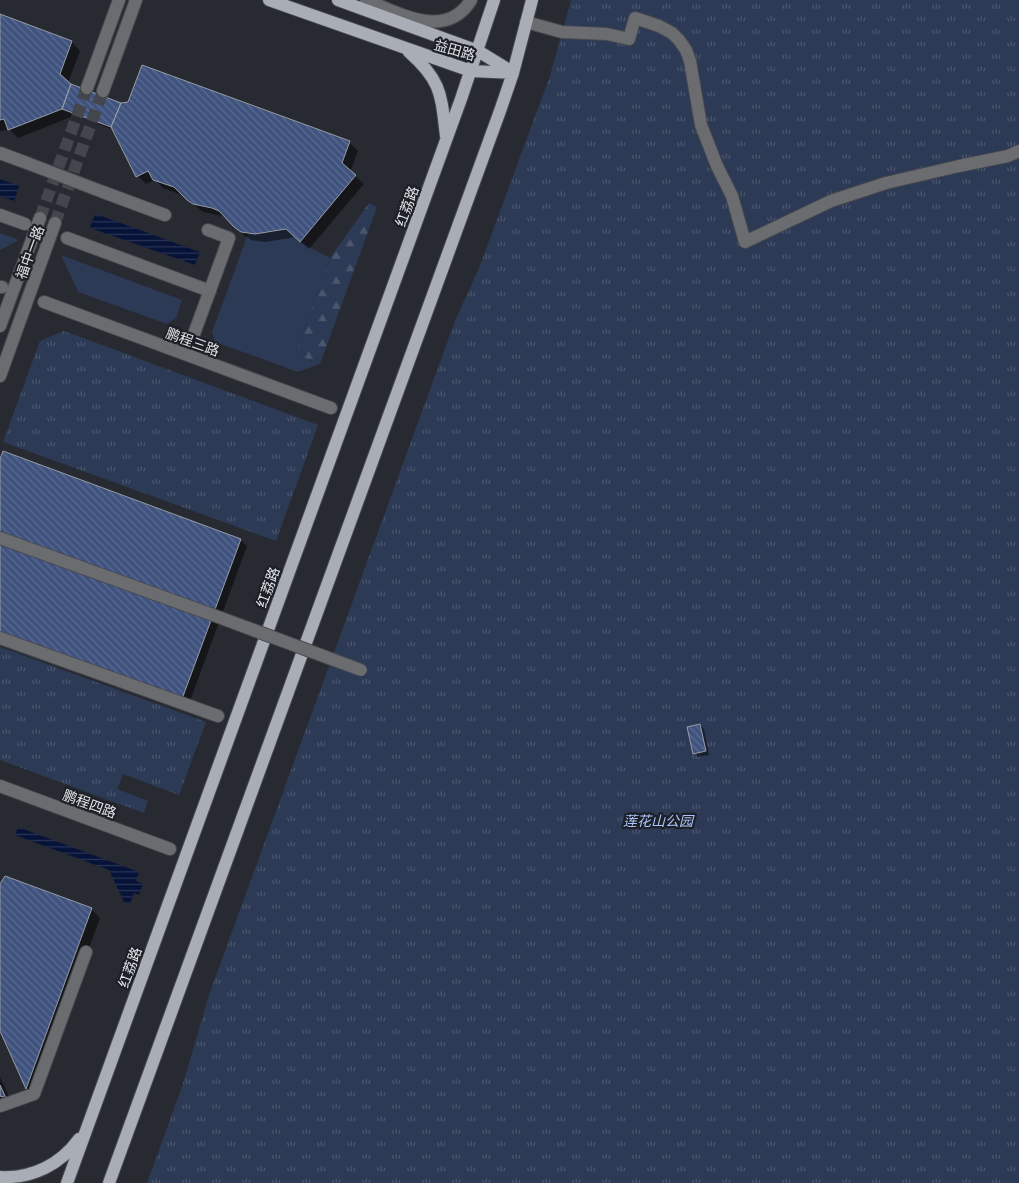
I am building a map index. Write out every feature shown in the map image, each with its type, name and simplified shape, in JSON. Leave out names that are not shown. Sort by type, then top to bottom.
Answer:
[{"type":"main road","name":"益田路","points":[[269,0],[471,71],[513,73]]},
{"type":"main road","name":"益田路","points":[[338,0],[478,51],[513,73]]},
{"type":"main road","name":"红荔路","points":[[67,1183],[471,71],[494,0]]},
{"type":"main road","points":[[109,1183],[500,111],[513,73],[532,0]]},
{"type":"main road","points":[[406,49],[428,70],[438,85],[446,138]]},
{"type":"main road","points":[[0,1177],[29,1175],[52,1166],[71,1150],[86,1129]]},
{"type":"street","points":[[87,88],[119,0]]},
{"type":"street","points":[[103,92],[136,0]]},
{"type":"street","points":[[366,0],[414,18],[438,22],[458,15],[471,0]]},
{"type":"street","points":[[526,22],[562,32],[607,34],[629,40],[635,18],[672,32],[679,40],[690,61],[704,134],[732,196],[745,242],[831,201],[886,183],[1008,156],[1019,151]]},
{"type":"street","points":[[0,153],[166,215]]},
{"type":"street","points":[[0,215],[25,224]]},
{"type":"street","name":"福中一路","points":[[0,326],[40,218]]},
{"type":"street","name":"福中一路","points":[[0,376],[55,223]]},
{"type":"street","points":[[194,334],[229,238],[208,230]]},
{"type":"street","points":[[67,238],[210,291]]},
{"type":"street","name":"鹏程三路","points":[[44,302],[332,408]]},
{"type":"street","points":[[0,538],[361,670]]},
{"type":"street","points":[[0,638],[218,716]]},
{"type":"street","name":"鹏程四路","points":[[0,786],[170,848]]},
{"type":"street","points":[[0,1106],[34,1094],[86,952]]},
{"type":"green space","name":"莲花山公园","points":[[571,0],[1019,0],[1019,1183],[147,1183],[182,1087],[210,992],[455,321],[479,268],[550,76]]},
{"type":"green space","points":[[369,203],[377,207],[320,364],[295,354],[330,258]]},
{"type":"green space","points":[[286,229],[300,242],[330,258],[295,354],[320,364],[298,372],[215,342],[212,332],[248,234]]},
{"type":"green space","points":[[0,233],[19,240],[0,250]]},
{"type":"green space","points":[[61,255],[182,300],[176,318],[167,324],[78,292]]},
{"type":"green space","points":[[64,331],[318,425],[276,541],[3,442],[40,341]]},
{"type":"green space","points":[[0,647],[206,722],[179,795],[123,774],[117,789],[148,801],[144,813],[0,760]]},
{"type":"shaded area","points":[[0,179],[200,252],[195,265],[0,196]]},
{"type":"shaded area","points":[[18,827],[139,872],[136,881],[143,884],[139,895],[134,893],[130,904],[124,902],[109,870],[15,835]]},
{"type":"pier","points":[[20,184],[96,212],[89,229],[14,201]]},
{"type":"building","points":[[0,14],[72,41],[60,74],[71,84],[62,109],[8,130],[4,119],[0,120]]},
{"type":"building","points":[[142,65],[350,141],[342,163],[356,175],[300,242],[286,229],[255,234],[241,232],[219,211],[193,204],[174,187],[153,180],[148,171],[136,177],[111,127],[121,103],[128,102]]},
{"type":"building","points":[[71,84],[121,103],[111,127],[62,109]]},
{"type":"building","points":[[3,451],[241,539],[182,699],[0,632],[0,459]]},
{"type":"building","points":[[700,724],[706,751],[693,754],[687,727]]},
{"type":"building","points":[[5,876],[92,908],[26,1089],[0,1031],[0,884]]},
{"type":"building","points":[[0,1085],[6,1098],[0,1096]]},
{"type":"tunnel","points":[[40,218],[87,88]]},
{"type":"tunnel","points":[[55,223],[103,91]]}]
